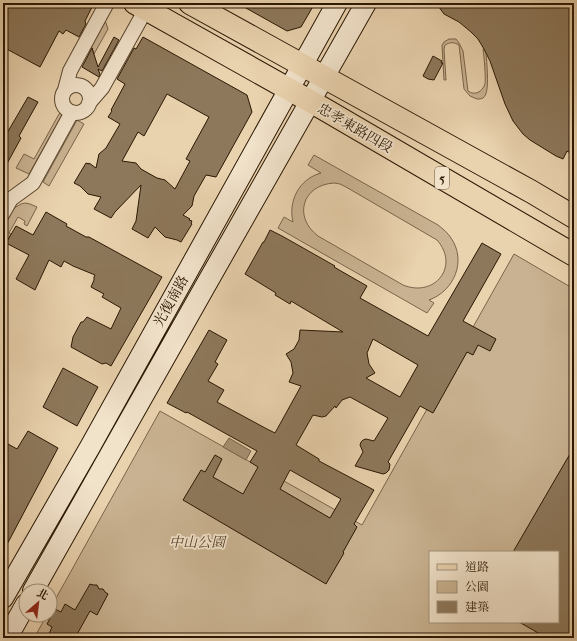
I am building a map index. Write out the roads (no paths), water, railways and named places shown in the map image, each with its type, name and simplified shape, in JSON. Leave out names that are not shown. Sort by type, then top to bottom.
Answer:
[{"type":"main road","name":"忠孝東路四段","points":[[190,3],[532,192],[574,217]]},
{"type":"main road","name":"光復南路","points":[[3,598],[90,447],[337,3]]},
{"type":"main road","name":"光復南路","points":[[38,583],[366,3]]},
{"type":"main road","name":"忠孝東路四段","points":[[140,6],[310,101],[574,255]]},
{"type":"main road","points":[[7,638],[18,618]]},
{"type":"street","points":[[107,3],[70,71],[65,90],[62,94],[65,108],[72,112],[78,112],[86,108],[102,88],[140,6]]},
{"type":"street","points":[[65,90],[73,85],[82,87],[88,94],[89,103]]},
{"type":"street","points":[[3,213],[11,199],[33,183],[72,112]]},
{"type":"park label","name":"中山公園","points":[[197,542]]}]
